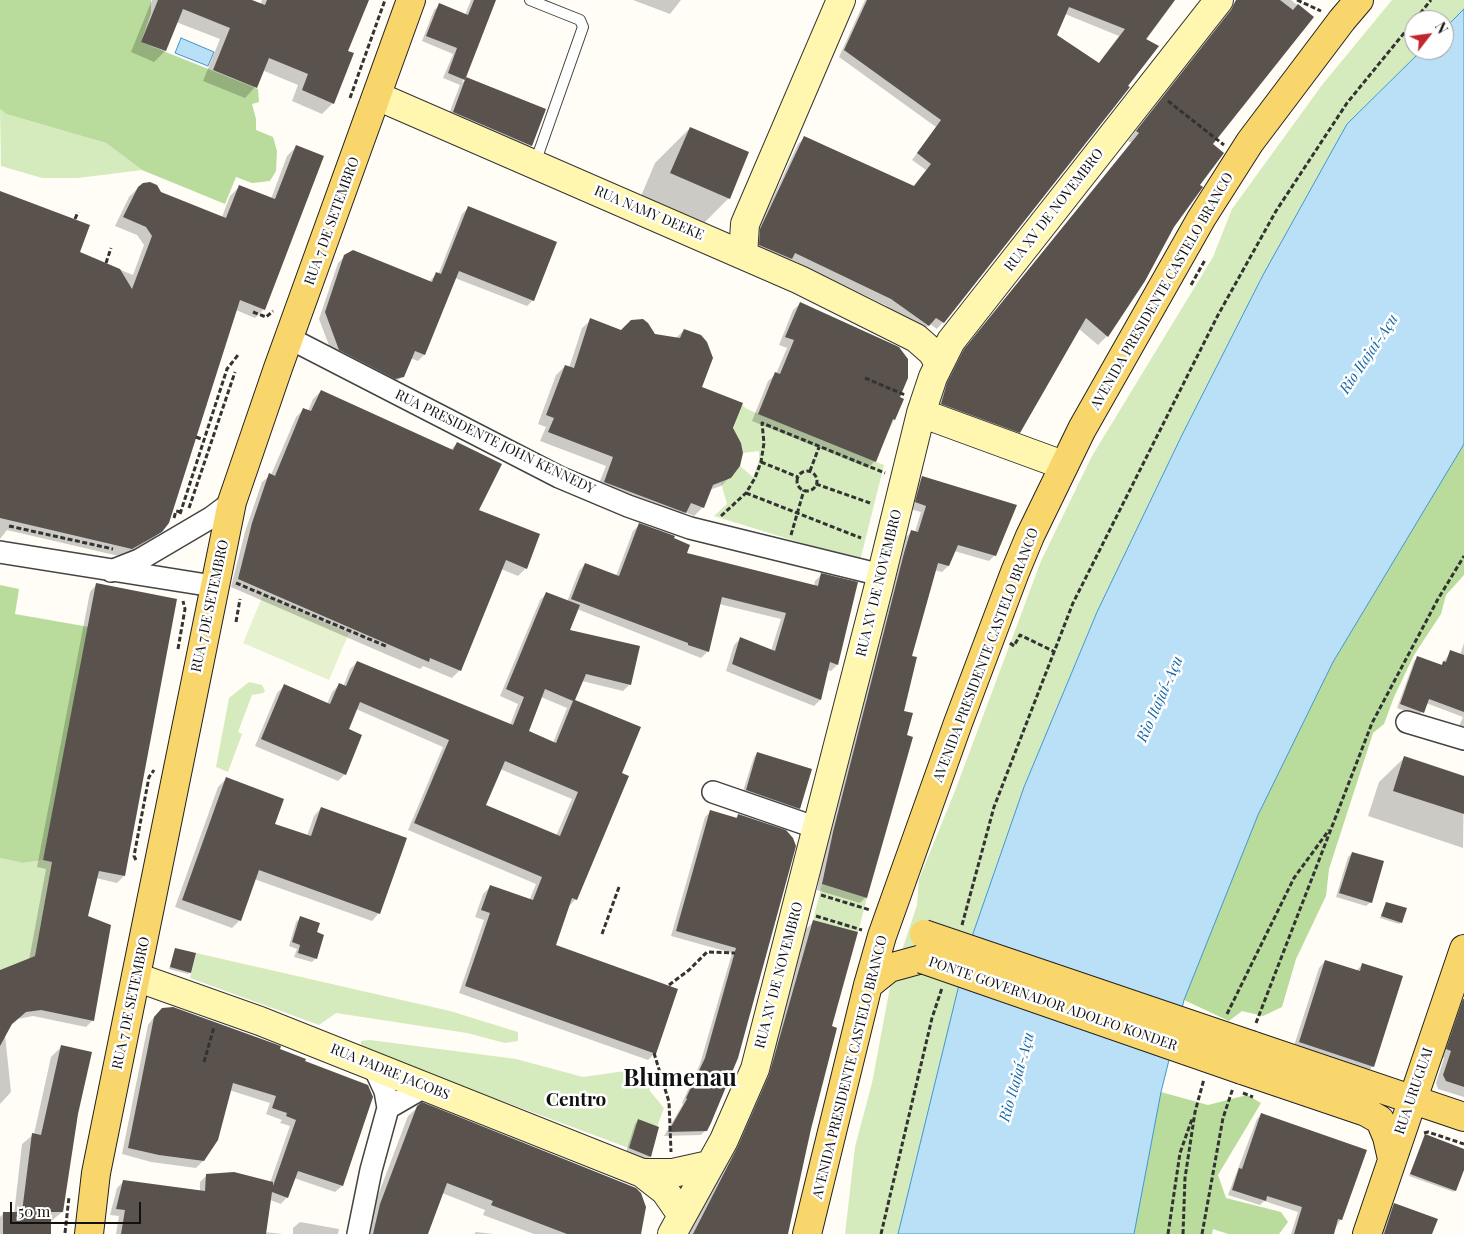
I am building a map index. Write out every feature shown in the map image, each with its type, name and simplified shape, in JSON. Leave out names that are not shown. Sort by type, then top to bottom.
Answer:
[{"type":"main road","name":"RUA 7 DE SETEMBRO","points":[[90,1234],[96,1173],[136,977],[223,584],[232,502],[411,0]]},
{"type":"main road","name":"AVENIDA PRESIDENTE CASTELO BRANCO","points":[[808,1234],[868,986],[894,902],[1014,572],[1063,465],[1201,219],[1240,157],[1324,43],[1359,0]]},
{"type":"main road","name":"PONTE GOVERNADOR ADOLFO KONDER","points":[[894,902],[907,925],[923,946],[1246,1056]]},
{"type":"main road","name":"PONTE GOVERNADOR ADOLFO KONDER","points":[[868,986],[889,968],[923,946]]},
{"type":"main road","name":"RUA URUGUAI","points":[[1367,1234],[1464,949]]},
{"type":"main road","points":[[1246,1056],[1412,1100],[1464,1117]]},
{"type":"main road","points":[[1246,1056],[1380,1120],[1395,1150]]},
{"type":"street","points":[[732,250],[745,224],[840,0]]},
{"type":"street","name":"RUA XV DE NOVEMBRO","points":[[677,1224],[724,1140],[754,1069],[817,828],[922,408],[945,353],[1219,0]]},
{"type":"street","name":"RUA NAMY DEEKE","points":[[377,96],[800,280],[945,353]]},
{"type":"street","name":"RUA PRESIDENTE JOHN KENNEDY","points":[[290,338],[559,477],[628,506],[690,528],[786,550],[881,575]]},
{"type":"street","points":[[922,408],[1063,465]]},
{"type":"street","points":[[110,571],[139,560],[212,517],[232,502]]},
{"type":"street","points":[[0,552],[110,571],[223,584]]},
{"type":"street","points":[[1407,722],[1464,739]]},
{"type":"street","points":[[713,792],[817,828]]},
{"type":"street","name":"RUA PADRE JACOBS","points":[[136,977],[373,1065],[642,1173],[665,1191],[677,1224]]},
{"type":"street","points":[[358,1234],[371,1170],[388,1108],[385,1091],[373,1065]]},
{"type":"street","points":[[388,1108],[426,1086]]},
{"type":"street","name":"RUA PADRE JACOBS","points":[[642,1173],[673,1173],[709,1165]]},
{"type":"lane","points":[[530,0],[582,22],[583,27],[535,164]]},
{"type":"path","points":[[348,105],[385,0]]},
{"type":"path","points":[[962,926],[994,807],[1077,594],[1218,315],[1276,211],[1347,103],[1431,0]]},
{"type":"path","points":[[1150,88],[1240,157]]},
{"type":"path","points":[[75,219],[78,212]]},
{"type":"path","points":[[106,262],[111,248]]},
{"type":"path","points":[[1188,290],[1207,256]]},
{"type":"path","points":[[253,312],[270,316],[276,305]]},
{"type":"path","points":[[172,524],[176,510],[180,512],[226,369],[238,355]]},
{"type":"path","points":[[187,516],[235,372]]},
{"type":"path","points":[[865,378],[922,408]]},
{"type":"path","points":[[717,520],[746,493],[755,478],[761,462],[764,443],[762,423],[904,480]]},
{"type":"path","points":[[196,438],[204,440]]},
{"type":"path","points":[[810,472],[819,447]]},
{"type":"path","points":[[761,462],[798,477]]},
{"type":"path","points":[[804,471],[810,472],[816,478],[816,484],[812,489],[804,490],[799,486],[798,477],[804,471]]},
{"type":"path","points":[[816,484],[870,503]]},
{"type":"path","points":[[786,550],[804,490]]},
{"type":"path","points":[[746,493],[861,538]]},
{"type":"path","points":[[9,526],[116,550]]},
{"type":"path","points":[[1202,1234],[1223,1118],[1372,723],[1438,598],[1464,556]]},
{"type":"path","points":[[223,584],[388,646]]},
{"type":"path","points":[[176,655],[185,608],[182,598]]},
{"type":"path","points":[[236,622],[240,599]]},
{"type":"path","points":[[1020,635],[1055,652]]},
{"type":"path","points":[[136,861],[134,856],[149,777],[154,771],[156,762]]},
{"type":"path","points":[[602,934],[619,887]]},
{"type":"path","points":[[813,892],[870,910],[868,917]]},
{"type":"path","points":[[816,916],[864,930],[866,924]]},
{"type":"path","points":[[669,985],[708,952],[735,953]]},
{"type":"path","points":[[881,1234],[932,1018],[944,981]]},
{"type":"path","points":[[204,1062],[220,1007]]},
{"type":"path","points":[[654,1053],[669,1102],[671,1152]]},
{"type":"path","points":[[1168,1234],[1180,1153],[1195,1112]]},
{"type":"path","points":[[1395,1150],[1412,1144],[1420,1136],[1428,1132],[1464,1144]]},
{"type":"path","points":[[65,1234],[69,1196]]},
{"type":"green space","points":[[0,0],[151,0],[151,13],[141,42],[258,89],[259,102],[252,104],[256,119],[256,130],[273,137],[277,151],[276,171],[270,181],[252,183],[236,177],[225,204],[142,170],[106,143],[6,114],[0,109]]},
{"type":"green space","points":[[1392,0],[1464,0],[1464,9],[1454,19],[1454,10],[1404,10],[1404,60],[1412,60],[1347,124],[1263,275],[1182,435],[1097,612],[1024,787],[968,948],[898,1234],[845,1234],[855,1147],[872,1083],[890,987],[917,905],[919,879],[955,791],[1041,561],[1092,456],[1213,257],[1232,209],[1322,85]]},
{"type":"green space","points":[[0,109],[6,114],[106,143],[142,170],[78,178],[42,178],[1,166]]},
{"type":"green space","points":[[742,405],[747,409],[884,465],[860,561],[714,516],[727,504],[721,483],[731,478],[740,466],[753,477],[759,460],[759,451],[743,453],[741,443],[733,430]]},
{"type":"green space","points":[[1464,444],[1464,575],[1446,595],[1441,614],[1414,655],[1394,697],[1384,724],[1373,733],[1329,869],[1326,896],[1296,959],[1282,1007],[1263,1016],[1242,1011],[1229,1021],[1184,1000],[1258,815],[1333,662]]},
{"type":"green space","points":[[0,585],[19,589],[15,614],[89,627],[43,860],[23,863],[0,858]]},
{"type":"green space","points":[[263,595],[349,633],[329,680],[243,643]]},
{"type":"green space","points":[[249,682],[262,685],[265,691],[252,695],[238,732],[242,734],[228,772],[216,767],[229,698]]},
{"type":"green space","points":[[0,858],[23,863],[43,860],[52,862],[35,956],[0,970]]},
{"type":"green space","points":[[823,880],[824,885],[865,897],[868,894],[858,932],[813,920]]},
{"type":"green space","points":[[196,953],[450,1011],[518,1032],[518,1041],[505,1043],[467,1033],[336,1013],[319,1025],[190,978]]},
{"type":"green space","points":[[370,1040],[516,1059],[583,1077],[632,1070],[646,1077],[650,1091],[664,1108],[657,1127],[638,1119],[629,1148],[370,1052],[361,1046],[361,1041]]},
{"type":"green space","points":[[1161,1092],[1208,1105],[1247,1095],[1261,1103],[1218,1175],[1226,1198],[1281,1212],[1288,1222],[1279,1234],[1228,1234],[1213,1229],[1212,1234],[1134,1234]]},
{"type":"water","name":"Rio Itajaí-Açu","points":[[1464,9],[1464,444],[1333,662],[1258,815],[1184,1000],[1161,1092],[1134,1234],[898,1234],[968,948],[1024,787],[1097,612],[1182,435],[1263,275],[1347,124],[1412,60],[1454,60],[1454,19]]},
{"type":"water","points":[[181,38],[214,52],[208,66],[175,53]]},
{"type":"building","points":[[158,0],[252,0],[265,5],[267,0],[369,0],[348,51],[354,53],[334,104],[302,90],[308,74],[269,58],[257,88],[213,70],[230,28],[183,9],[166,51],[141,42]]},
{"type":"building","points":[[474,0],[496,0],[465,80],[448,73],[457,48],[426,36],[439,3],[468,15]]},
{"type":"building","points":[[867,0],[1175,0],[1146,39],[1159,46],[1128,86],[1130,87],[944,323],[936,318],[929,326],[891,299],[795,253],[792,259],[759,245],[760,229],[804,136],[914,186],[931,164],[917,153],[941,120],[844,50]],"holes":[[[1069,7],[1125,29],[1099,63],[1057,35]]]},
{"type":"building","points":[[1236,0],[1280,0],[1293,10],[1298,4],[1314,17],[1213,144],[1224,153],[1200,185],[1203,187],[1174,227],[1145,281],[1108,337],[1086,318],[1020,433],[941,404],[947,383],[964,349],[1139,133],[1136,131],[1231,10]]},
{"type":"building","points":[[466,77],[546,109],[532,146],[453,112]]},
{"type":"building","points":[[690,127],[749,152],[730,199],[670,173]]},
{"type":"building","points":[[296,145],[324,156],[265,310],[240,300],[169,523],[162,532],[132,549],[0,518],[0,191],[90,225],[80,252],[120,269],[132,289],[152,236],[146,227],[123,217],[138,187],[143,183],[150,182],[157,185],[161,192],[226,218],[239,185],[275,199]]},
{"type":"building","points":[[468,206],[557,242],[534,301],[459,271],[425,355],[415,351],[404,377],[395,379],[339,350],[325,312],[344,255],[353,250],[432,282],[436,272],[441,274]]},
{"type":"building","points":[[800,302],[899,347],[908,359],[908,378],[900,397],[904,399],[895,420],[893,419],[876,462],[758,414],[775,372],[780,374],[794,340],[785,337]]},
{"type":"building","points":[[590,318],[621,330],[631,320],[643,319],[655,334],[680,338],[684,329],[701,335],[707,342],[713,358],[702,387],[743,403],[733,428],[741,443],[743,453],[740,466],[731,478],[713,485],[704,508],[691,503],[686,513],[604,482],[613,457],[548,432],[554,418],[546,415],[565,365],[574,368]]},
{"type":"building","points":[[321,390],[453,450],[457,442],[502,464],[479,510],[540,534],[527,569],[506,560],[461,671],[430,658],[429,662],[238,579],[252,523],[269,473],[275,476],[303,408],[311,411]]},
{"type":"building","points":[[922,476],[1017,505],[996,556],[958,545],[949,566],[938,563],[912,656],[917,657],[904,711],[913,713],[907,735],[913,737],[867,898],[822,884],[833,832],[904,553],[911,530],[918,532],[926,506],[915,502]]},
{"type":"building","points":[[639,523],[675,536],[674,538],[690,545],[687,553],[818,586],[821,573],[858,582],[838,665],[830,662],[821,700],[732,664],[740,637],[775,651],[786,613],[722,597],[709,652],[571,599],[585,563],[619,576]]},
{"type":"building","points":[[96,583],[177,599],[125,876],[99,871],[88,916],[111,925],[94,1021],[41,1010],[26,1012],[12,1024],[0,1046],[0,970],[35,956],[52,862],[43,860]]},
{"type":"building","points":[[546,592],[580,605],[570,630],[640,646],[631,685],[586,674],[575,700],[641,727],[622,773],[629,776],[577,900],[572,898],[556,945],[678,989],[656,1054],[465,986],[490,913],[481,910],[490,885],[533,900],[542,877],[414,823],[449,740],[360,702],[349,729],[362,735],[346,775],[261,739],[284,684],[330,704],[339,683],[346,686],[357,661],[513,725],[524,697],[506,689]],"holes":[[[545,689],[573,701],[556,743],[529,731]],[[505,761],[578,792],[560,836],[486,805]]]},
{"type":"building","points":[[1450,650],[1464,655],[1464,712],[1429,699],[1424,713],[1400,704],[1417,656],[1442,665],[1443,661],[1446,662]]},
{"type":"building","points":[[757,752],[812,769],[800,809],[746,790]]},
{"type":"building","points":[[1404,756],[1464,776],[1464,814],[1393,791]]},
{"type":"building","points":[[226,777],[284,799],[275,824],[311,836],[321,807],[407,838],[380,914],[259,870],[241,921],[182,900]]},
{"type":"building","points":[[710,810],[737,818],[738,814],[786,830],[793,838],[796,846],[738,1058],[711,1123],[707,1131],[668,1132],[687,1099],[705,1058],[736,948],[676,931]]},
{"type":"building","points":[[1352,852],[1384,861],[1372,903],[1339,893]]},
{"type":"building","points":[[1386,902],[1407,908],[1402,923],[1381,916]]},
{"type":"building","points":[[300,916],[320,923],[317,932],[324,935],[317,959],[298,953],[300,945],[292,942]]},
{"type":"building","points":[[813,920],[858,932],[832,1026],[837,1028],[811,1129],[788,1234],[693,1234],[738,1146],[769,1075]]},
{"type":"building","points":[[175,948],[196,953],[191,973],[170,967]]},
{"type":"building","points":[[1325,960],[1360,971],[1362,963],[1403,976],[1374,1067],[1299,1042]]},
{"type":"building","points":[[1463,999],[1464,1087],[1446,1081],[1443,1075],[1451,1051],[1446,1049]]},
{"type":"building","points":[[173,1007],[281,1046],[280,1049],[306,1059],[305,1061],[368,1085],[373,1097],[343,1186],[298,1171],[288,1198],[272,1192],[266,1234],[121,1234],[125,1210],[116,1209],[123,1180],[205,1191],[206,1174],[234,1172],[273,1182],[273,1186],[296,1120],[286,1116],[287,1113],[272,1108],[276,1096],[233,1083],[218,1140],[204,1161],[159,1155],[128,1148],[154,1017],[162,1008]]},
{"type":"building","points":[[61,1045],[92,1052],[78,1114],[63,1212],[51,1212],[51,1234],[3,1234],[3,1212],[22,1212],[32,1133],[41,1135]]},
{"type":"building","points":[[422,1102],[636,1188],[641,1193],[646,1207],[641,1234],[567,1234],[491,1205],[493,1201],[447,1183],[428,1234],[373,1234],[380,1204],[417,1106]]},
{"type":"building","points":[[1261,1113],[1367,1150],[1342,1220],[1338,1219],[1334,1234],[1294,1234],[1302,1207],[1267,1196],[1266,1201],[1232,1190],[1239,1168],[1242,1169]]},
{"type":"building","points":[[638,1119],[659,1127],[651,1157],[629,1148]]},
{"type":"building","points":[[1425,1134],[1464,1149],[1464,1170],[1456,1191],[1410,1174]]},
{"type":"building","points":[[1394,1203],[1438,1219],[1432,1234],[1384,1234]]},
{"type":"district","name":"Blumenau","points":[[680,1079]]},
{"type":"district","name":"Centro","points":[[576,1100]]}]
